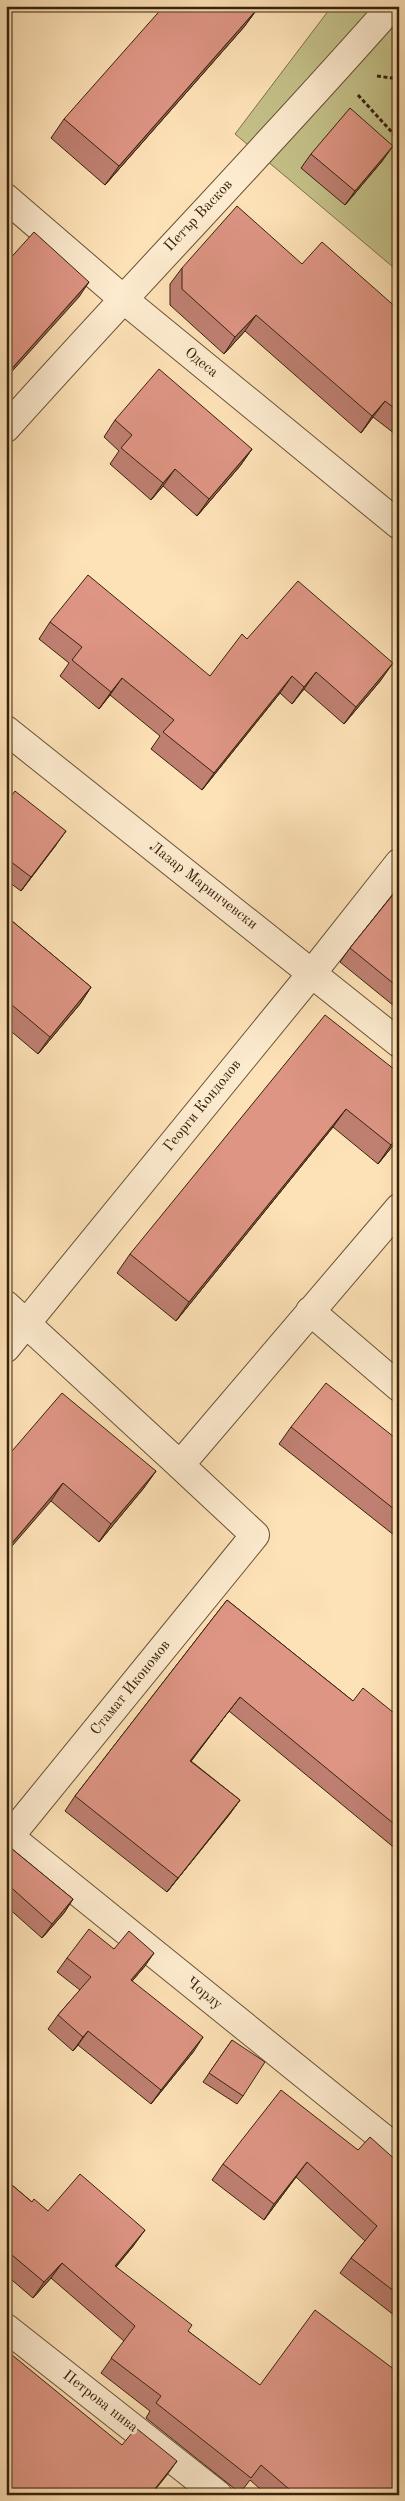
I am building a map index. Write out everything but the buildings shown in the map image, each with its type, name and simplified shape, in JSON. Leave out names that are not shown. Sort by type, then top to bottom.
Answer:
[{"type":"street","name":"Петър Васков","points":[[6,428],[122,298],[335,71],[392,6]]},
{"type":"street","name":"Одеса","points":[[6,198],[122,298],[399,525]]},
{"type":"street","name":"Лазар Маринчевски","points":[[6,730],[399,1042]]},
{"type":"street","name":"Георги Кондолов","points":[[6,1348],[399,863]]},
{"type":"street","points":[[6,1305],[180,1465],[399,1208]]},
{"type":"street","points":[[310,1311],[399,1387]]},
{"type":"street","name":"Стамат Икономов","points":[[8,1839],[255,1535],[180,1465]]},
{"type":"street","name":"Чорлу","points":[[8,1839],[399,2151]]},
{"type":"street","name":"Петрова нива","points":[[6,2328],[218,2495]]},
{"type":"path","points":[[335,71],[399,140]]},
{"type":"shaded area","points":[[332,6],[399,6],[399,272],[235,134]]}]
